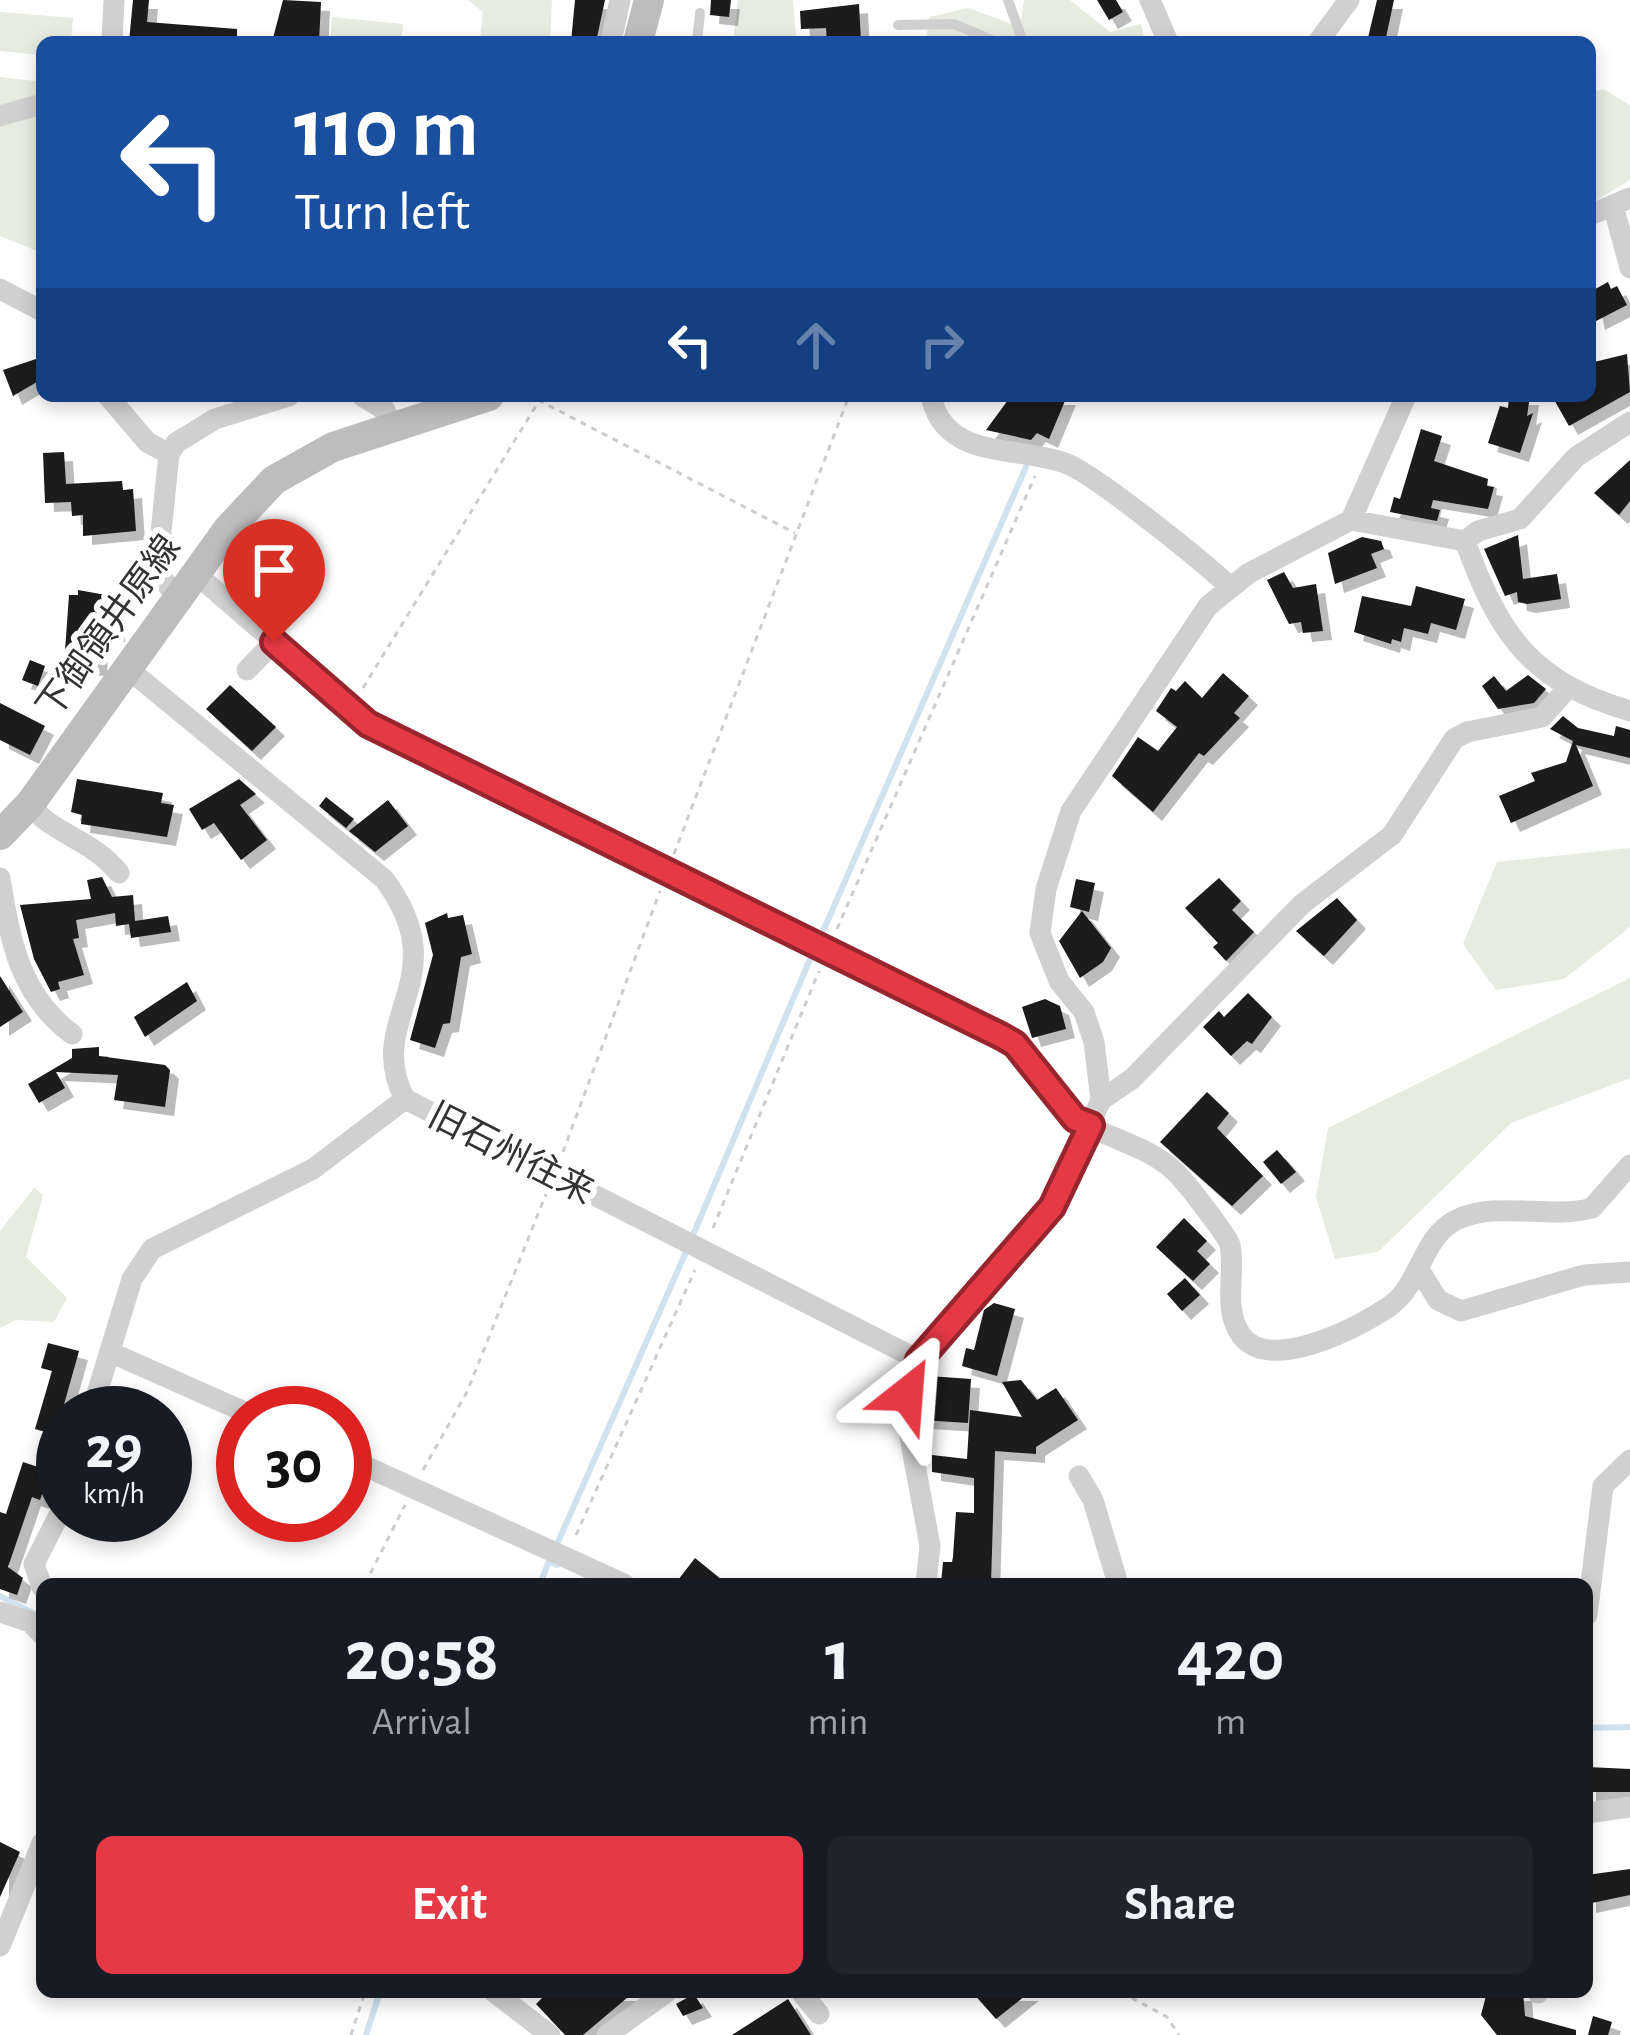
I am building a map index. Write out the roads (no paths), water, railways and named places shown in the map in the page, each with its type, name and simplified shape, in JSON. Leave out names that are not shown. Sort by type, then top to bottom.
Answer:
[{"type":"main road","points":[[640,36],[650,0]]},
{"type":"main road","name":"下御領井原線","points":[[0,835],[30,804],[186,586],[274,480],[316,454],[470,402]]},
{"type":"street","points":[[112,36],[114,0]]},
{"type":"street","points":[[612,36],[620,0]]},
{"type":"street","points":[[1150,0],[1165,36]]},
{"type":"street","points":[[1322,36],[1348,0]]},
{"type":"street","points":[[0,116],[36,106]]},
{"type":"street","points":[[1622,201],[1630,268]]},
{"type":"street","points":[[0,289],[36,308]]},
{"type":"street","points":[[113,402],[147,442],[169,454]]},
{"type":"street","points":[[272,402],[183,434],[169,454],[157,571],[274,642],[350,710],[826,954],[1015,1044],[1075,1119],[1169,1166],[1222,1228],[1229,1241],[1231,1310],[1239,1333],[1254,1348],[1276,1353],[1299,1350],[1391,1305],[1418,1268],[1430,1241],[1458,1219],[1592,1208],[1630,1165]]},
{"type":"street","points":[[372,402],[386,410],[392,427]]},
{"type":"street","points":[[938,402],[947,430],[973,445],[1043,458],[1077,470],[1229,586]]},
{"type":"street","points":[[927,1578],[931,1546],[907,1421],[907,1394],[919,1360],[1052,1207],[1101,1100],[1103,1084],[1084,1012],[1044,952],[1040,932],[1046,889],[1072,811],[1179,641],[1229,586],[1351,520],[1403,402]]},
{"type":"street","points":[[1465,542],[1478,531],[1520,519],[1576,458],[1630,422]]},
{"type":"street","points":[[1351,520],[1465,542]]},
{"type":"street","points":[[1465,542],[1497,623],[1567,689],[1630,710]]},
{"type":"street","points":[[247,670],[274,642]]},
{"type":"street","name":"旧石州往来","points":[[127,668],[384,879],[404,905],[416,949],[393,1051],[405,1099],[919,1360]]},
{"type":"street","points":[[1101,1100],[1132,1079],[1322,885],[1392,835],[1454,739],[1466,731],[1543,717],[1567,689]]},
{"type":"street","points":[[30,804],[40,819],[85,840],[119,873]]},
{"type":"street","points":[[0,878],[20,970],[39,1002],[72,1034]]},
{"type":"street","points":[[101,1386],[132,1279],[152,1249],[313,1169],[405,1099]]},
{"type":"street","points":[[1418,1268],[1438,1300],[1461,1311],[1584,1275],[1630,1272]]},
{"type":"street","points":[[112,1353],[216,1399]]},
{"type":"street","points":[[1592,1578],[1603,1486],[1630,1460]]},
{"type":"street","points":[[372,1469],[612,1578]]},
{"type":"street","points":[[1079,1476],[1093,1500],[1116,1578]]},
{"type":"street","points":[[39,1578],[34,1564],[45,1542]]},
{"type":"street","points":[[0,1612],[36,1626]]},
{"type":"street","points":[[1593,1813],[1630,1807]]},
{"type":"street","points":[[0,1946],[36,1858]]},
{"type":"street","points":[[502,1998],[550,2035]]},
{"type":"street","points":[[608,2035],[660,1998]]},
{"type":"street","points":[[806,1998],[819,2014]]},
{"type":"lane","points":[[1008,0],[1021,36]]},
{"type":"lane","points":[[698,36],[700,13]]},
{"type":"lane","points":[[898,25],[954,24],[983,36]]},
{"type":"waterway","points":[[824,929],[1026,467]]},
{"type":"waterway","points":[[693,1235],[813,952]]},
{"type":"waterway","points":[[558,1542],[686,1252]]},
{"type":"waterway","points":[[542,1578],[549,1561],[557,1565]]},
{"type":"waterway","points":[[0,1596],[36,1615]]},
{"type":"waterway","points":[[1593,1728],[1630,1727]]},
{"type":"waterway","points":[[366,2035],[378,1998]]}]
